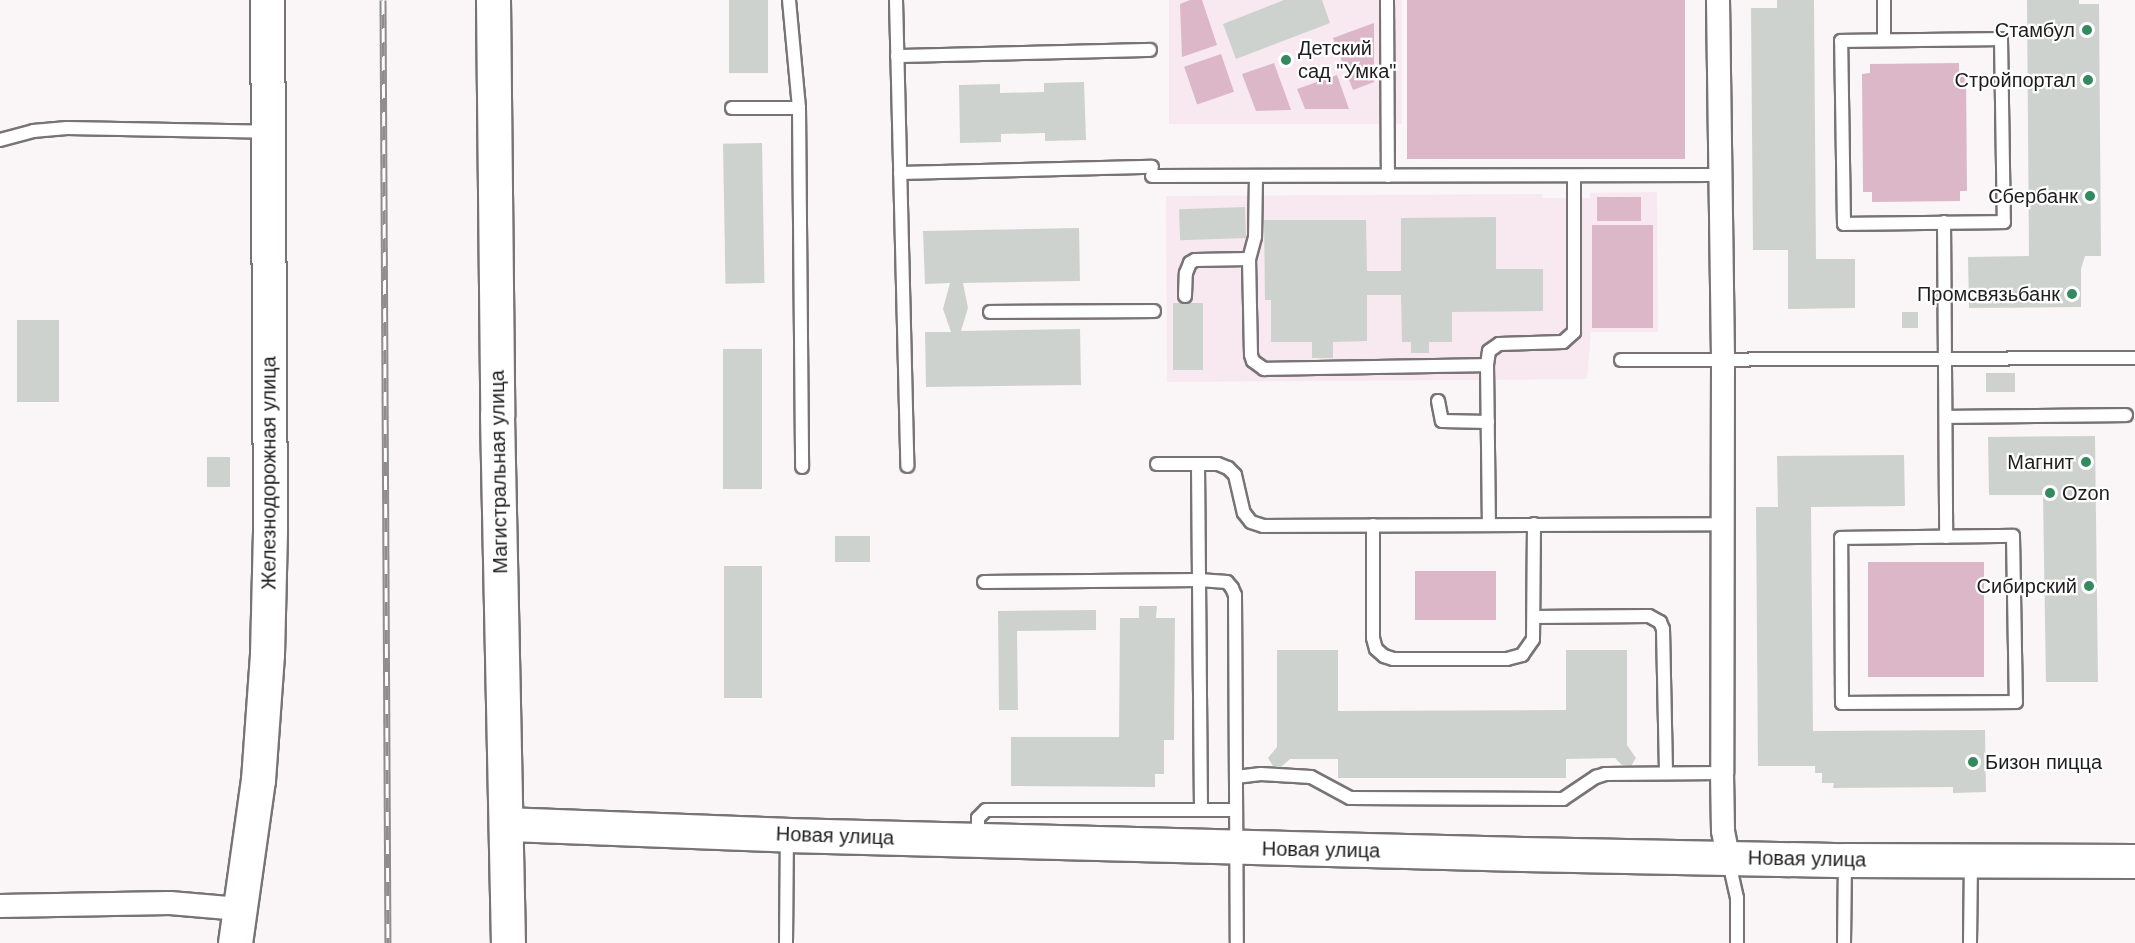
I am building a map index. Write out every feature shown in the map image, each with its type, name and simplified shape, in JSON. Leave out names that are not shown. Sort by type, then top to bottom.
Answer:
[{"type":"main road","name":"Железнодорожная улица","points":[[235,943],[258,780],[266,690],[270,529],[267,0]]},
{"type":"main road","name":"Магистральная улица","points":[[493,0],[497,415],[508,943]]},
{"type":"main road","name":"Новая улица","points":[[507,824],[1236,848],[1845,860],[2135,861]]},
{"type":"street","points":[[1718,0],[1723,360],[1722,773],[1723,831],[1728,857]]},
{"type":"street","points":[[0,906],[170,903],[240,909]]},
{"type":"lane","points":[[789,0],[799,108],[802,467]]},
{"type":"lane","points":[[896,0],[907,466]]},
{"type":"lane","points":[[1387,0],[1388,176]]},
{"type":"lane","points":[[1884,0],[1884,40]]},
{"type":"lane","points":[[2001,39],[2004,222],[1844,224],[1841,41],[1884,40],[2001,39]]},
{"type":"lane","points":[[897,56],[1150,50]]},
{"type":"lane","points":[[732,108],[799,108]]},
{"type":"lane","points":[[0,140],[33,131],[67,128],[268,132]]},
{"type":"lane","points":[[900,173],[1152,172],[1256,176],[1721,175]]},
{"type":"lane","points":[[1256,176],[1255,237],[1249,259],[1251,355],[1258,366],[1264,369],[1487,365]]},
{"type":"lane","points":[[1489,524],[1487,365],[1489,351],[1499,344],[1563,342],[1574,332],[1574,176]]},
{"type":"lane","points":[[1944,222],[1946,537]]},
{"type":"lane","points":[[1185,296],[1186,273],[1190,263],[1195,260],[1249,259]]},
{"type":"lane","points":[[990,312],[1154,311]]},
{"type":"lane","points":[[1621,360],[2135,358]]},
{"type":"lane","points":[[1438,401],[1442,421],[1488,422]]},
{"type":"lane","points":[[1946,417],[2126,415]]},
{"type":"lane","points":[[1156,464],[1218,464],[1236,475],[1244,513],[1251,522],[1263,526],[1723,524]]},
{"type":"lane","points":[[1197,465],[1201,810]]},
{"type":"lane","points":[[1373,525],[1372,638],[1376,649],[1384,656],[1394,658],[1515,658],[1530,648],[1533,639],[1534,524]]},
{"type":"lane","points":[[2013,536],[2016,702],[1842,703],[1841,538],[1946,537],[2013,536]]},
{"type":"lane","points":[[984,582],[1199,580],[1227,582],[1235,595],[1236,943]]},
{"type":"lane","points":[[1533,617],[1649,616],[1660,622],[1663,629],[1666,773]]},
{"type":"lane","points":[[1236,777],[1261,774],[1311,777],[1350,798],[1563,799],[1596,777],[1605,774],[1722,773]]},
{"type":"lane","points":[[978,840],[978,818],[986,810],[1236,810]]},
{"type":"lane","points":[[786,943],[787,835]]},
{"type":"lane","points":[[1728,857],[1737,898],[1737,943]]},
{"type":"lane","points":[[1844,943],[1845,860]]},
{"type":"lane","points":[[1970,943],[1971,861]]},
{"type":"shaded area","name":"Детский сад \"Умка\"","points":[[1169,0],[1402,0],[1402,124],[1169,124]]},
{"type":"shaded area","points":[[1190,0],[1202,0],[1217,45],[1182,57],[1180,4]]},
{"type":"shaded area","points":[[1407,0],[1685,0],[1685,159],[1407,159]]},
{"type":"shaded area","points":[[1374,23],[1374,82],[1353,90],[1333,38]]},
{"type":"shaded area","points":[[1221,54],[1234,92],[1197,105],[1184,67]]},
{"type":"shaded area","points":[[1274,63],[1291,110],[1256,111],[1242,74]]},
{"type":"shaded area","points":[[1959,63],[1959,72],[1966,72],[1967,191],[1960,191],[1960,201],[1872,202],[1872,192],[1863,192],[1862,74],[1870,73],[1870,64]]},
{"type":"shaded area","points":[[1337,75],[1349,109],[1305,109],[1297,89]]},
{"type":"shaded area","points":[[1657,192],[1658,332],[1591,332],[1587,379],[1167,382],[1166,196],[1542,194],[1542,198],[1590,198],[1590,193]]},
{"type":"shaded area","points":[[1597,197],[1641,197],[1641,221],[1597,221]]},
{"type":"shaded area","points":[[1592,225],[1653,225],[1653,328],[1592,328]]},
{"type":"shaded area","points":[[1868,562],[1984,562],[1984,677],[1868,677]]},
{"type":"shaded area","points":[[1415,571],[1496,571],[1496,620],[1415,620]]},
{"type":"building","points":[[729,0],[768,0],[768,73],[729,73]]},
{"type":"building","points":[[1284,0],[1322,0],[1330,23],[1236,59],[1223,24]]},
{"type":"building","points":[[1777,0],[1814,0],[1816,259],[1855,259],[1855,308],[1788,309],[1788,250],[1753,250],[1751,8],[1777,8]]},
{"type":"building","points":[[2027,0],[2079,0],[2079,4],[2099,4],[2101,256],[2085,256],[2081,269],[2081,307],[1969,308],[1968,257],[2029,256]]},
{"type":"building","points":[[1084,82],[1086,140],[1045,141],[1045,133],[1001,134],[1001,142],[960,143],[959,85],[1000,84],[1000,93],[1044,92],[1044,83]]},
{"type":"building","points":[[762,143],[764,283],[725,284],[723,144]]},
{"type":"building","points":[[1245,207],[1246,238],[1180,240],[1179,209]]},
{"type":"building","points":[[1496,217],[1496,269],[1543,269],[1543,311],[1452,312],[1452,342],[1429,342],[1429,353],[1411,353],[1411,342],[1402,342],[1401,295],[1367,295],[1367,341],[1333,342],[1333,358],[1312,358],[1312,342],[1271,342],[1271,300],[1265,300],[1264,220],[1366,220],[1367,271],[1401,271],[1401,218]]},
{"type":"building","points":[[1079,228],[1080,281],[963,283],[968,308],[961,331],[1080,329],[1081,385],[926,387],[925,332],[951,332],[943,309],[950,283],[925,284],[923,231]]},
{"type":"building","points":[[1173,303],[1203,303],[1203,370],[1173,370]]},
{"type":"building","points":[[1902,312],[1918,312],[1918,328],[1902,328]]},
{"type":"building","points":[[17,320],[59,320],[59,402],[17,402]]},
{"type":"building","points":[[723,349],[762,349],[762,489],[723,489]]},
{"type":"building","points":[[1986,373],[2015,373],[2015,392],[1986,392]]},
{"type":"building","points":[[2095,436],[2098,682],[2046,682],[2043,495],[1989,495],[1988,437]]},
{"type":"building","points":[[1904,455],[1905,506],[1811,507],[1813,731],[1985,730],[1986,792],[1953,793],[1953,787],[1833,788],[1834,783],[1822,783],[1822,773],[1815,773],[1815,766],[1758,766],[1756,507],[1778,507],[1777,456]]},
{"type":"building","points":[[207,457],[230,457],[230,487],[207,487]]},
{"type":"building","points":[[835,536],[870,536],[870,562],[835,562]]},
{"type":"building","points":[[724,566],[762,566],[762,698],[724,698]]},
{"type":"building","points":[[1139,606],[1157,606],[1156,618],[1175,618],[1174,740],[1164,740],[1164,774],[1155,774],[1155,787],[1011,786],[1011,737],[1119,737],[1120,618],[1139,618]]},
{"type":"building","points":[[1096,610],[1096,630],[1017,631],[1018,710],[999,710],[998,611]]},
{"type":"building","points":[[1277,650],[1338,650],[1338,711],[1566,710],[1566,650],[1627,650],[1627,745],[1636,758],[1631,766],[1622,765],[1615,758],[1566,759],[1566,778],[1338,778],[1338,759],[1290,759],[1281,767],[1273,766],[1268,758],[1277,747]]},
{"type":"railway","points":[[383,0],[388,943]]},
{"type":"place","name":"Стамбул","points":[[2087,30]]},
{"type":"place","name":"Детский сад \"Умка\"","points":[[1286,60]]},
{"type":"place","name":"Стройпортал","points":[[2088,80]]},
{"type":"place","name":"Сбербанк","points":[[2090,196]]},
{"type":"place","name":"Промсвязьбанк","points":[[2072,294]]},
{"type":"place","name":"Магнит","points":[[2086,462]]},
{"type":"place","name":"Ozon","points":[[2050,493]]},
{"type":"place","name":"Сибирский","points":[[2089,586]]},
{"type":"place","name":"Бизон пицца","points":[[1973,762]]}]
